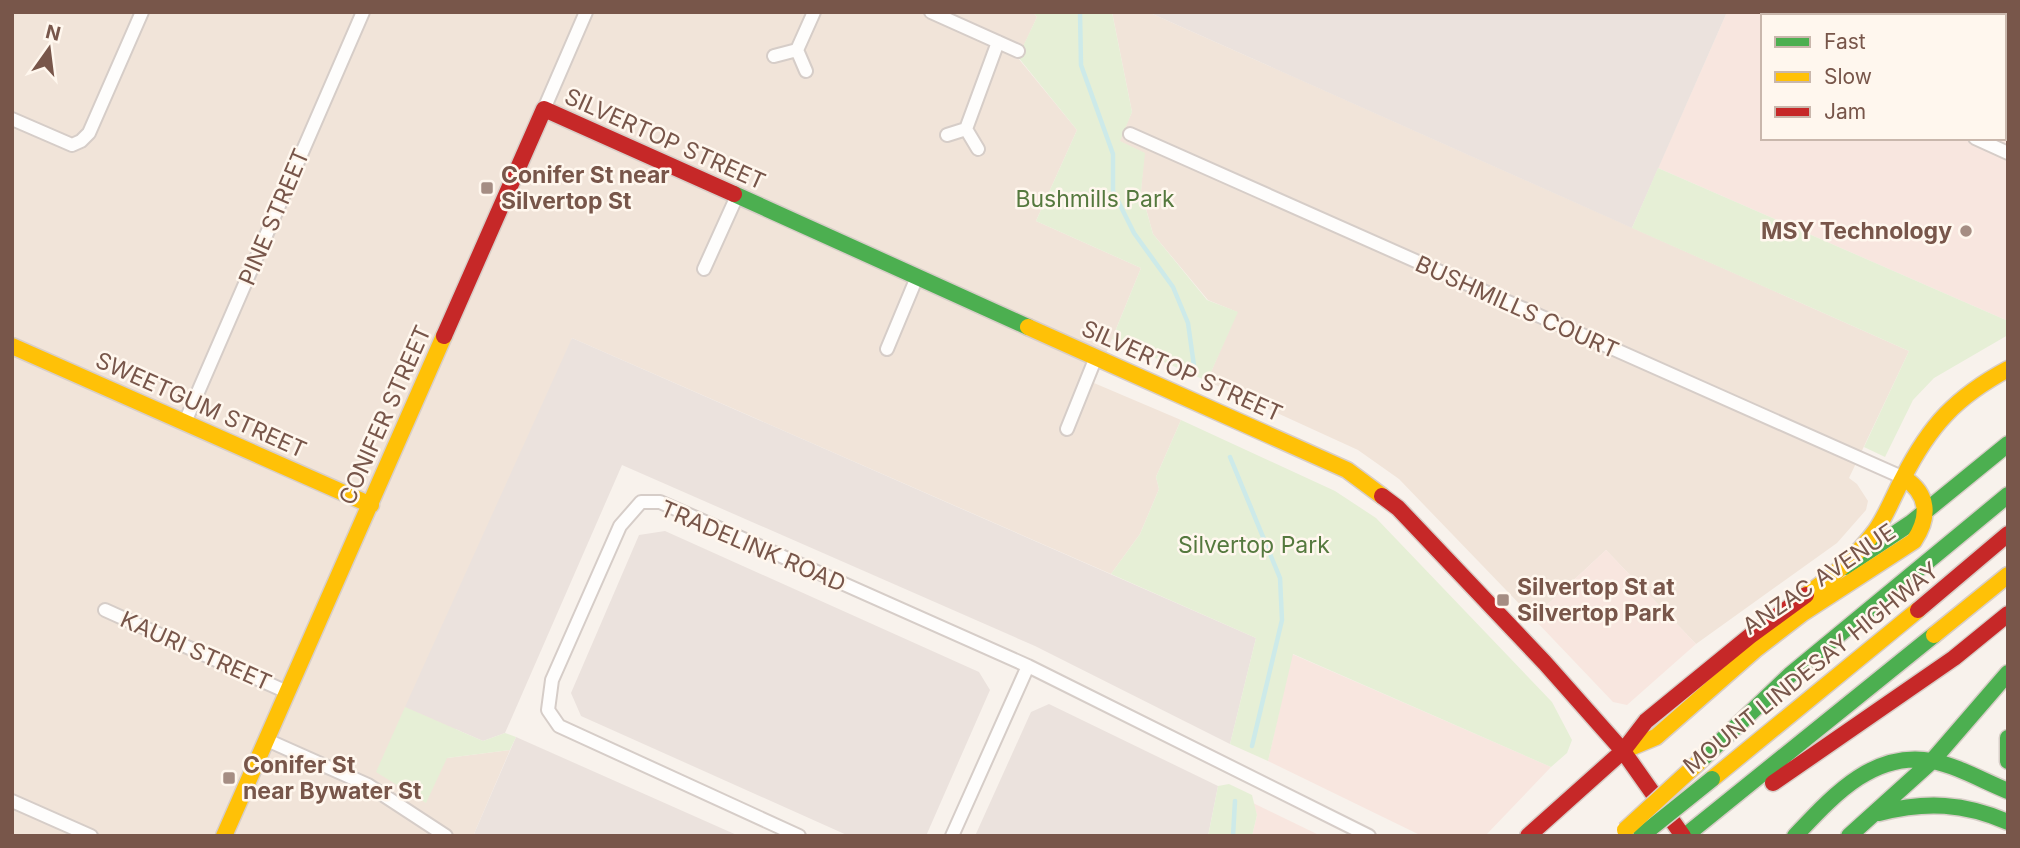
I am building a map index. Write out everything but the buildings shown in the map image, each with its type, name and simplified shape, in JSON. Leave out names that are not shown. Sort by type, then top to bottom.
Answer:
[{"type":"main road","name":"SILVERTOP STREET","points":[[544,109],[1347,470],[1398,508],[1545,663],[1623,751],[1684,836]]},
{"type":"main road","name":"CONIFER STREET","points":[[224,836],[544,109]]},
{"type":"main road","name":"SWEETGUM STREET","points":[[12,346],[371,505]]},
{"type":"main road","name":"ANZAC AVENUE","points":[[1528,836],[1623,751],[1646,720],[1749,636],[1845,568],[1877,528],[1917,450],[1942,415],[1974,387],[2008,369]]},
{"type":"main road","points":[[1845,568],[1869,554],[2008,444]]},
{"type":"main road","points":[[1905,478],[1924,496],[1927,509]]},
{"type":"main road","points":[[1623,833],[1790,675],[2008,495]]},
{"type":"main road","name":"ANZAC AVENUE","points":[[1623,751],[1656,737],[1772,635],[1914,541],[1923,527],[1927,509]]},
{"type":"main road","name":"MOUNT LINDESAY HIGHWAY","points":[[1642,836],[1841,675],[2008,534]]},
{"type":"main road","points":[[1684,836],[2008,575]]},
{"type":"main road","points":[[1728,801],[1754,796],[1954,658],[2008,614]]},
{"type":"main road","points":[[1849,836],[1931,761],[2008,673]]},
{"type":"main road","points":[[2008,738],[2008,761]]},
{"type":"main road","points":[[1795,836],[1844,786],[1872,768],[1905,760],[1931,761],[2008,792]]},
{"type":"main road","points":[[1872,816],[1931,802],[1963,806],[2008,822]]},
{"type":"street","points":[[12,119],[72,145],[81,141],[89,133],[142,12]]},
{"type":"street","name":"PINE STREET","points":[[185,422],[363,12]]},
{"type":"street","name":"CONIFER STREET","points":[[544,109],[586,12]]},
{"type":"street","points":[[806,71],[797,50],[814,12]]},
{"type":"street","points":[[931,12],[1018,51]]},
{"type":"street","points":[[966,129],[998,42]]},
{"type":"street","points":[[774,56],[797,50]]},
{"type":"street","points":[[947,135],[966,129]]},
{"type":"street","points":[[966,129],[978,149]]},
{"type":"street","name":"BUSHMILLS COURT","points":[[1130,134],[1905,478]]},
{"type":"street","points":[[1979,140],[2008,153]]},
{"type":"street","points":[[704,269],[737,196]]},
{"type":"street","points":[[887,349],[917,277]]},
{"type":"street","points":[[1067,429],[1096,357]]},
{"type":"street","name":"TRADELINK ROAD","points":[[799,836],[559,726],[548,710],[552,680],[615,536],[628,513],[641,502],[660,502],[1028,666],[1369,836]]},
{"type":"street","name":"KAURI STREET","points":[[105,610],[287,692]]},
{"type":"street","points":[[952,836],[1028,666]]},
{"type":"street","points":[[267,740],[368,785],[446,836]]},
{"type":"street","points":[[12,801],[92,836]]},
{"type":"shaded area","points":[[12,12],[1033,12],[1037,17],[1018,58],[1077,130],[1036,221],[1141,268],[1094,383],[1181,420],[1156,477],[1159,489],[1140,534],[1111,574],[572,338],[447,758],[510,750],[474,834],[12,836]]},
{"type":"shaded area","points":[[1112,12],[1148,12],[1909,351],[1849,478],[1857,484],[1868,501],[1866,510],[1837,543],[1696,644],[1606,550],[1533,618],[1399,479],[1358,450],[1207,381],[1237,312],[1208,300],[1153,234],[1141,191],[1144,153],[1119,141],[1132,112]]},
{"type":"shaded area","points":[[1148,12],[1727,12],[1632,228]]},
{"type":"shaded area","points":[[1727,12],[2008,12],[2008,321],[1658,168]]},
{"type":"shaded area","points":[[572,338],[1256,638],[1230,744],[1035,646],[622,465],[505,733],[483,741],[405,707]]},
{"type":"shaded area","points":[[665,531],[979,672],[990,690],[926,836],[849,836],[581,716],[571,693],[639,535]]},
{"type":"shaded area","points":[[1606,550],[1696,644],[1627,705],[1613,702],[1533,618]]},
{"type":"shaded area","points":[[1292,654],[1551,767],[1485,836],[1422,836],[1268,761]]},
{"type":"shaded area","points":[[1049,704],[1218,786],[1208,836],[975,836],[1031,712]]},
{"type":"shaded area","points":[[516,737],[739,836],[474,834]]},
{"type":"shaded area","points":[[1253,803],[1321,836],[1252,836],[1257,815]]},
{"type":"green space","name":"Bushmills Park","points":[[1033,12],[1112,12],[1132,112],[1120,141],[1145,153],[1141,191],[1153,234],[1207,300],[1238,312],[1207,381],[1112,339],[1141,268],[1036,221],[1077,130],[1018,57],[1037,17]]},
{"type":"green space","points":[[1658,168],[2008,321],[2008,335],[1934,378],[1913,400],[1885,457],[1864,447],[1909,351],[1632,228]]},
{"type":"green space","name":"Silvertop Park","points":[[1181,420],[1335,491],[1376,518],[1552,702],[1572,740],[1567,753],[1551,767],[1293,654],[1268,761],[1230,744],[1256,638],[1111,574],[1140,534],[1159,489],[1156,477]]},
{"type":"green space","points":[[405,707],[483,741],[505,733],[516,737],[510,750],[447,758],[426,803],[376,772]]},
{"type":"green space","points":[[1229,784],[1252,795],[1257,815],[1252,836],[1208,836],[1218,786]]},
{"type":"waterway","points":[[1080,12],[1081,65],[1113,154],[1113,191],[1134,233],[1173,287],[1188,323],[1195,373]]},
{"type":"waterway","points":[[1230,457],[1280,578],[1282,620],[1252,746]]},
{"type":"waterway","points":[[1233,836],[1235,801]]},
{"type":"traffic: fast","points":[[734,194],[1028,327]]},
{"type":"traffic: fast","points":[[1845,567],[1911,523],[2008,444]]},
{"type":"traffic: fast","points":[[1699,762],[1790,675],[2008,495]]},
{"type":"traffic: fast","points":[[1685,836],[1934,635]]},
{"type":"traffic: fast","points":[[1849,836],[1932,761],[2008,673]]},
{"type":"traffic: fast","points":[[2008,738],[2008,761]]},
{"type":"traffic: fast","points":[[1795,836],[1839,792],[1872,770],[1891,763],[1911,759],[1942,763],[2008,791]]},
{"type":"traffic: fast","points":[[1641,836],[1712,779]]},
{"type":"traffic: fast","points":[[1879,813],[1913,807],[1945,806],[1976,811],[2008,822]]},
{"type":"traffic: slow","points":[[1028,327],[1347,470],[1382,496]]},
{"type":"traffic: slow","points":[[224,836],[444,336]]},
{"type":"traffic: slow","points":[[12,346],[371,505]]},
{"type":"traffic: slow","points":[[1806,595],[1844,566],[1876,530],[1913,459],[1946,414],[1973,390],[2008,369]]},
{"type":"traffic: slow","points":[[1625,750],[1656,737],[1755,650],[1803,613],[1914,541],[1923,523],[1924,506],[1918,491],[1904,478]]},
{"type":"traffic: slow","points":[[1934,635],[2008,575]]},
{"type":"traffic: slow","points":[[1712,779],[1918,610]]},
{"type":"traffic: slow","points":[[1625,830],[1699,762]]},
{"type":"traffic: jam","points":[[444,336],[544,109],[734,194]]},
{"type":"traffic: jam","points":[[1382,496],[1398,508],[1545,663],[1623,751],[1683,836]]},
{"type":"traffic: jam","points":[[1918,610],[2008,534]]},
{"type":"traffic: jam","points":[[1528,836],[1623,751],[1646,721],[1750,636],[1806,595]]},
{"type":"traffic: jam","points":[[1773,783],[1954,658],[2008,614]]},
{"type":"place","name":"Conifer St near Silvertop St","points":[[487,188]]},
{"type":"place","name":"MSY Technology","points":[[1966,231]]},
{"type":"place","name":"Silvertop St at Silvertop Park","points":[[1503,600]]},
{"type":"place","name":"Conifer St near Bywater St","points":[[229,778]]}]
